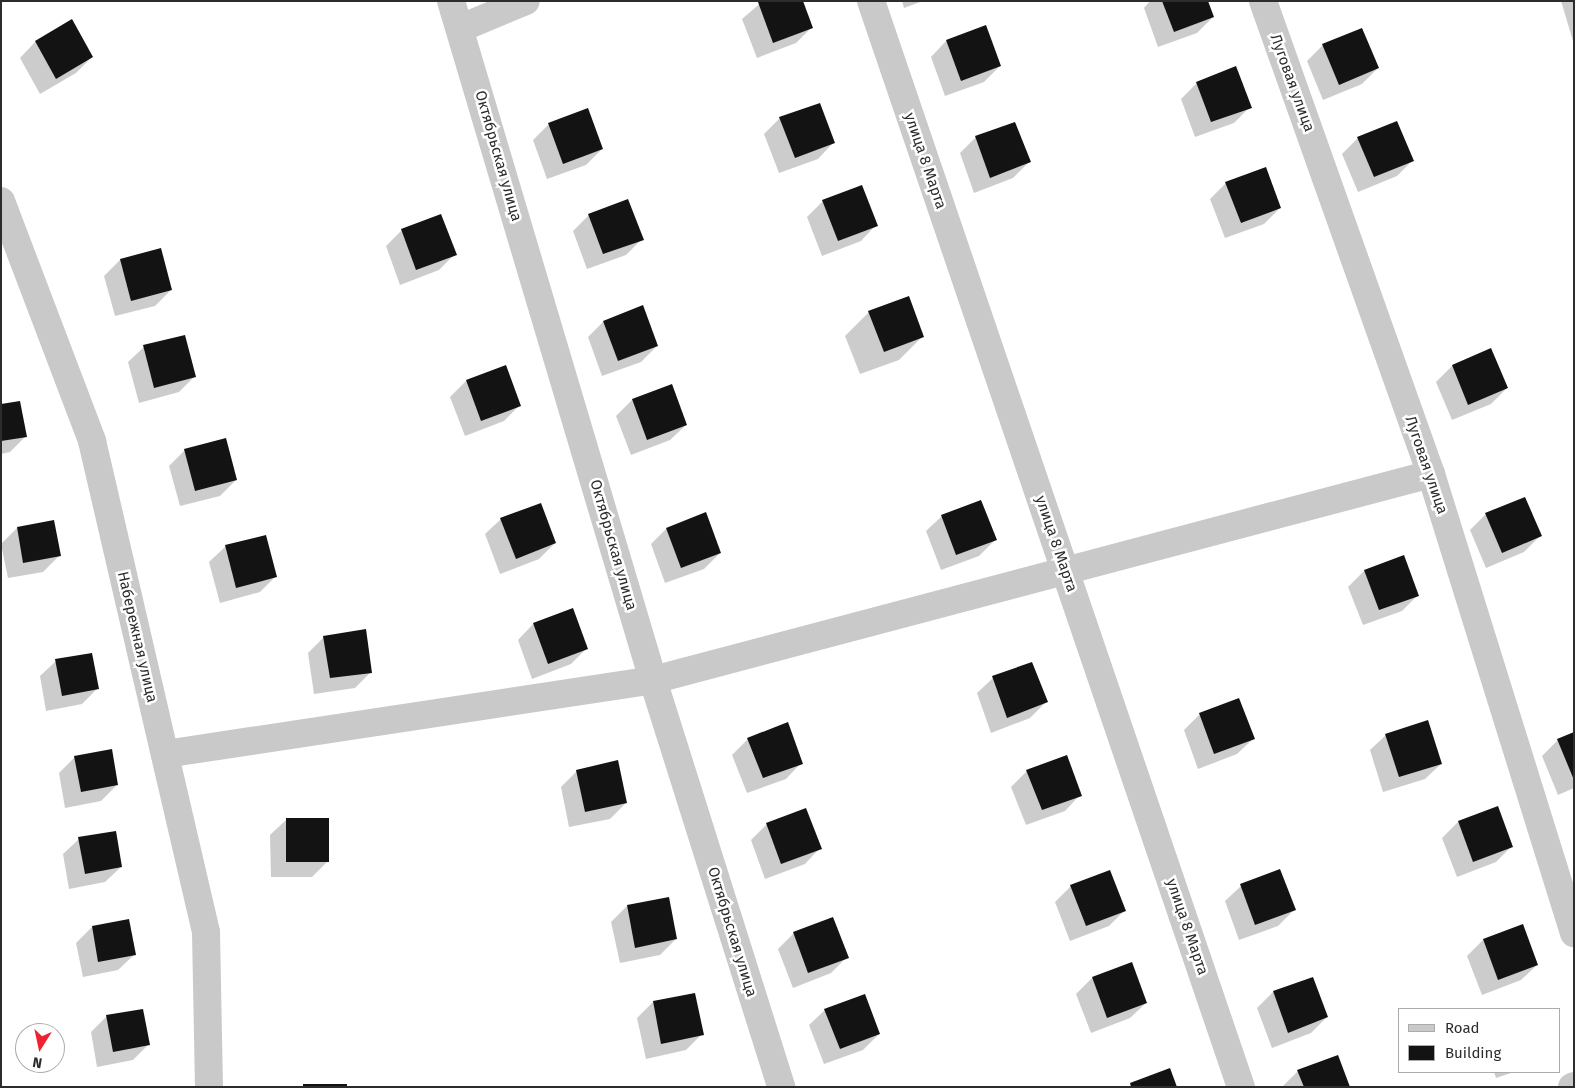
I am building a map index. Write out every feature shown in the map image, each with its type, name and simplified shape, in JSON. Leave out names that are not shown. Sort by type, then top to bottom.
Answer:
[{"type":"street","name":"Октябрьская улица","points":[[451,1],[461,28],[653,680],[781,1087]]},
{"type":"street","points":[[461,28],[526,1]]},
{"type":"street","name":"улица 8 Марта","points":[[871,1],[1241,1087]]},
{"type":"street","name":"Луговая улица","points":[[1263,1],[1430,474],[1574,933]]},
{"type":"street","name":"Набережная улица","points":[[1,200],[92,441],[206,932],[209,1087]]},
{"type":"street","points":[[164,754],[653,680],[1430,474]]},
{"type":"building","points":[[803,1],[813,28],[773,43],[758,2]]},
{"type":"building","points":[[1162,1],[1208,1],[1214,17],[1174,32]]},
{"type":"building","points":[[72,19],[93,57],[56,79],[35,41]]},
{"type":"building","points":[[986,25],[1001,66],[961,81],[946,40]]},
{"type":"building","points":[[1362,28],[1379,68],[1339,85],[1322,44]]},
{"type":"building","points":[[1236,66],[1252,108],[1211,122],[1196,82]]},
{"type":"building","points":[[820,103],[835,143],[795,158],[779,117]]},
{"type":"building","points":[[588,108],[603,149],[563,164],[548,123]]},
{"type":"building","points":[[1397,121],[1414,161],[1374,177],[1357,137]]},
{"type":"building","points":[[1015,122],[1031,162],[990,178],[975,136]]},
{"type":"building","points":[[1266,167],[1281,208],[1241,223],[1225,182]]},
{"type":"building","points":[[862,185],[878,226],[838,241],[822,200]]},
{"type":"building","points":[[628,199],[644,240],[603,254],[588,214]]},
{"type":"building","points":[[441,214],[457,255],[416,270],[401,229]]},
{"type":"building","points":[[161,248],[172,290],[131,301],[120,259]]},
{"type":"building","points":[[909,296],[924,337],[884,352],[868,311]]},
{"type":"building","points":[[643,305],[658,346],[618,361],[603,321]]},
{"type":"building","points":[[185,335],[196,377],[154,388],[143,345]]},
{"type":"building","points":[[1491,348],[1508,388],[1468,405],[1452,365]]},
{"type":"building","points":[[506,365],[521,406],[481,421],[466,380]]},
{"type":"building","points":[[672,384],[687,425],[647,440],[632,399]]},
{"type":"building","points":[[20,401],[27,437],[1,441],[1,404]]},
{"type":"building","points":[[226,438],[237,480],[195,491],[184,449]]},
{"type":"building","points":[[1525,497],[1542,536],[1502,553],[1485,513]]},
{"type":"building","points":[[981,500],[997,540],[956,555],[941,515]]},
{"type":"building","points":[[541,503],[556,543],[516,559],[500,518]]},
{"type":"building","points":[[706,512],[721,553],[681,568],[666,528]]},
{"type":"building","points":[[54,520],[61,556],[23,563],[17,527]]},
{"type":"building","points":[[266,535],[277,577],[236,588],[225,545]]},
{"type":"building","points":[[1404,555],[1419,596],[1379,610],[1364,570]]},
{"type":"building","points":[[573,608],[588,649],[548,664],[533,623]]},
{"type":"building","points":[[366,629],[372,673],[330,678],[323,636]]},
{"type":"building","points":[[92,653],[99,689],[62,696],[55,659]]},
{"type":"building","points":[[1032,662],[1048,702],[1007,718],[992,676]]},
{"type":"building","points":[[1239,698],[1255,739],[1214,754],[1199,713]]},
{"type":"building","points":[[1428,720],[1442,764],[1399,777],[1385,734]]},
{"type":"building","points":[[788,722],[803,764],[763,778],[747,738]]},
{"type":"building","points":[[1574,732],[1574,780],[1557,739]]},
{"type":"building","points":[[112,749],[118,785],[81,792],[74,756]]},
{"type":"building","points":[[1067,755],[1082,796],[1042,810],[1026,770]]},
{"type":"building","points":[[618,760],[627,803],[585,812],[576,770]]},
{"type":"building","points":[[1498,806],[1513,847],[1473,862],[1458,821]]},
{"type":"building","points":[[806,808],[822,849],[781,864],[766,823]]},
{"type":"building","points":[[286,818],[329,818],[329,862],[286,862]]},
{"type":"building","points":[[116,831],[122,867],[85,874],[78,837]]},
{"type":"building","points":[[1280,869],[1296,910],[1255,925],[1240,884]]},
{"type":"building","points":[[1110,870],[1126,911],[1086,926],[1070,885]]},
{"type":"building","points":[[669,897],[677,939],[635,948],[627,905]]},
{"type":"building","points":[[833,917],[849,958],[808,973],[793,932]]},
{"type":"building","points":[[129,919],[136,955],[98,962],[92,926]]},
{"type":"building","points":[[1523,924],[1538,965],[1498,980],[1483,939]]},
{"type":"building","points":[[1132,962],[1147,1003],[1107,1018],[1092,977]]},
{"type":"building","points":[[1313,977],[1328,1017],[1288,1033],[1273,991]]},
{"type":"building","points":[[695,993],[704,1035],[661,1044],[653,1001]]},
{"type":"building","points":[[865,994],[880,1034],[840,1049],[824,1009]]},
{"type":"building","points":[[143,1009],[150,1045],[113,1052],[106,1015]]},
{"type":"building","points":[[1338,1055],[1350,1087],[1304,1087],[1297,1070]]},
{"type":"building","points":[[1170,1068],[1177,1087],[1131,1087],[1130,1083]]},
{"type":"building","points":[[303,1084],[347,1084],[347,1087],[303,1087]]}]
